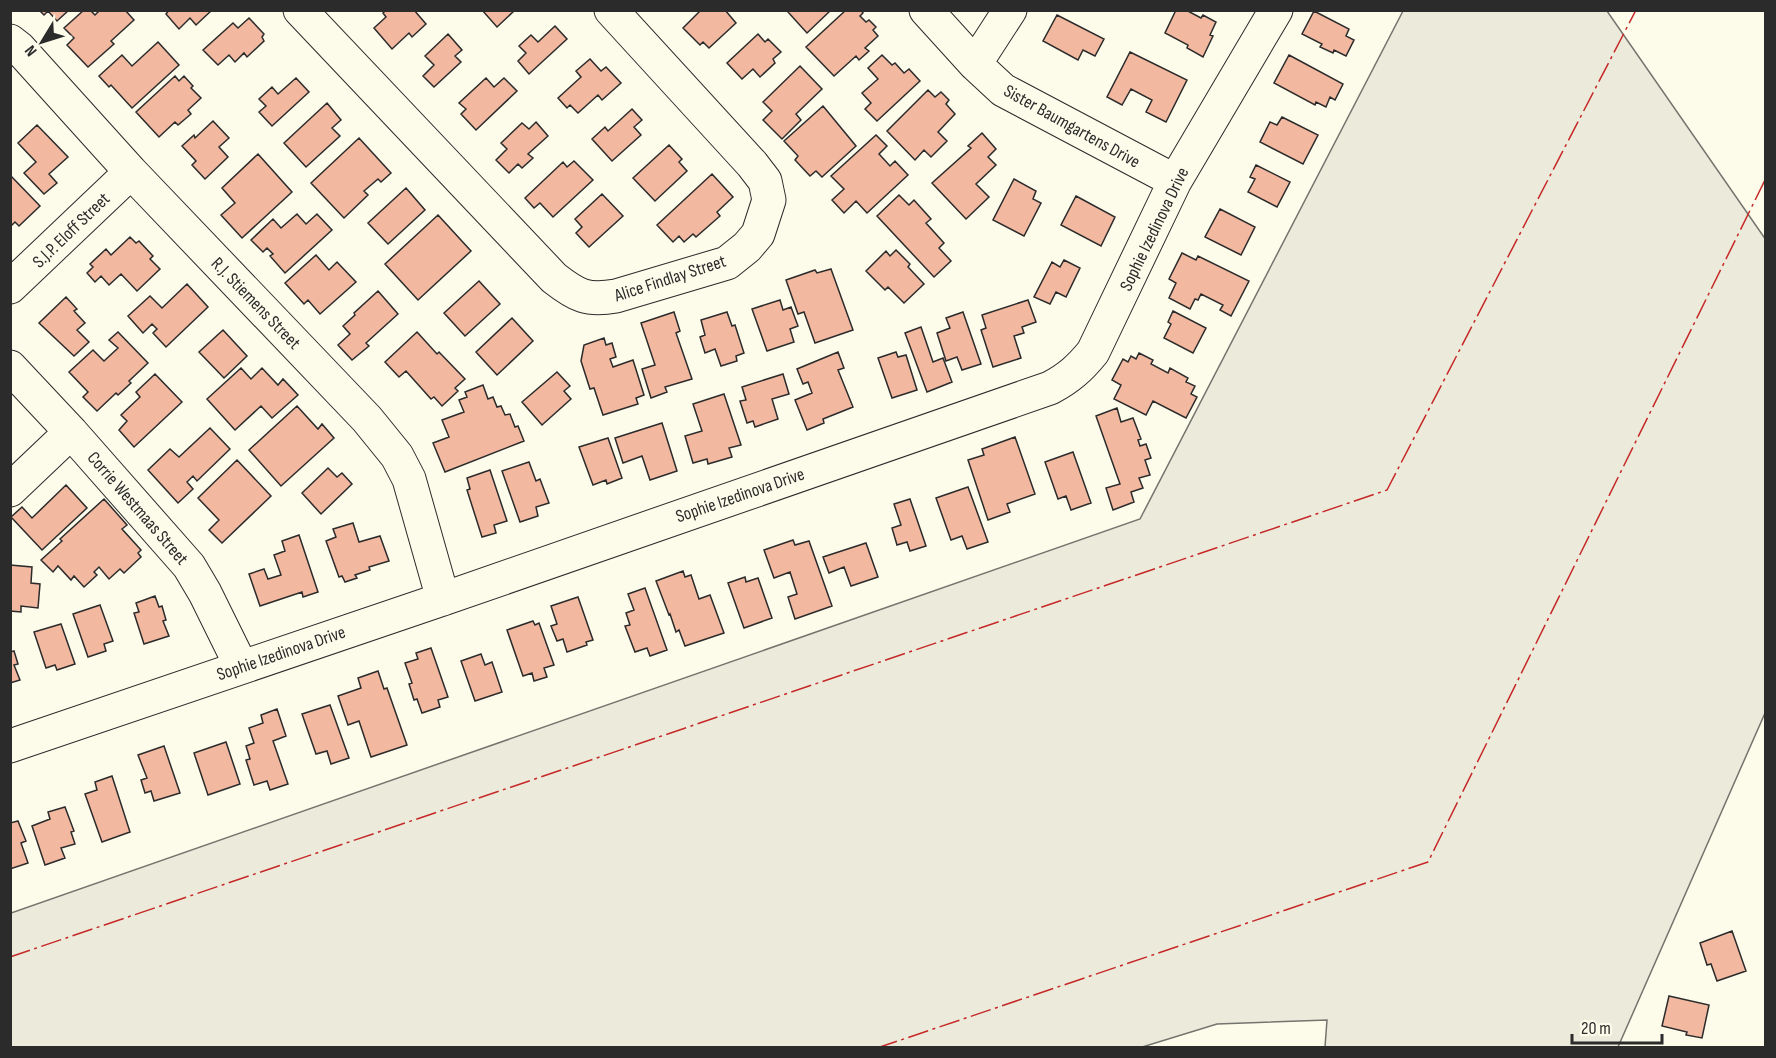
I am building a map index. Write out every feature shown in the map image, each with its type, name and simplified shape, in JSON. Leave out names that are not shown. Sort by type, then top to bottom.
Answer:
[{"type":"street","name":"Alice Findlay Street","points":[[300,10],[554,278],[586,298],[598,299],[616,296],[727,263],[747,247],[758,234],[769,200],[765,181],[752,164],[611,10]]},
{"type":"street","name":"Sister Baumgartens Drive","points":[[926,10],[975,64],[1003,90],[1175,182]]},
{"type":"street","points":[[975,64],[1011,10]]},
{"type":"street","name":"Sophie Izedinova Drive","points":[[10,746],[443,599],[1050,388],[1068,379],[1088,359],[1100,339],[1175,182],[1276,10]]},
{"type":"street","name":"R.J. Stiemens Street","points":[[10,41],[19,48],[131,172],[367,419],[397,456],[409,480],[443,599]]},
{"type":"street","name":"S.J.P. Eloff Street","points":[[10,287],[131,172]]},
{"type":"street","name":"Corrie Westmaas Street","points":[[10,367],[71,432],[189,566],[206,593],[241,666]]},
{"type":"street","points":[[10,490],[71,432]]},
{"type":"shaded area","points":[[1403,11],[1607,11],[1766,240],[1765,713],[1618,1047],[1325,1047],[1327,1020],[1217,1024],[1139,1048],[11,1047],[11,913],[1140,519]]},
{"type":"building","points":[[39,10],[69,10],[57,21],[48,11],[44,15]]},
{"type":"building","points":[[84,10],[90,10],[95,15],[100,10],[125,10],[134,20],[111,41],[114,44],[88,67],[67,45],[74,38],[64,28]]},
{"type":"building","points":[[169,10],[212,10],[196,25],[190,18],[179,29],[166,14]]},
{"type":"building","points":[[386,10],[414,10],[426,24],[412,37],[409,33],[392,49],[374,28],[386,17],[383,13]]},
{"type":"building","points":[[482,10],[515,10],[497,27]]},
{"type":"building","points":[[701,10],[725,10],[736,23],[709,48],[703,42],[700,45],[683,28]]},
{"type":"building","points":[[790,10],[831,10],[807,33],[788,12]]},
{"type":"building","points":[[846,10],[861,10],[863,13],[860,16],[866,22],[869,20],[876,27],[873,30],[878,36],[865,48],[869,51],[859,60],[856,56],[834,76],[806,47]]},
{"type":"building","points":[[1176,10],[1186,10],[1201,18],[1203,15],[1216,22],[1210,35],[1213,36],[1203,57],[1187,48],[1188,45],[1165,33]]},
{"type":"building","points":[[1314,11],[1349,29],[1346,36],[1354,40],[1346,56],[1320,47],[1322,44],[1302,34]]},
{"type":"building","points":[[1057,15],[1104,39],[1095,56],[1083,50],[1078,60],[1043,41]]},
{"type":"building","points":[[249,18],[264,34],[262,37],[264,41],[247,57],[244,53],[235,62],[229,55],[218,65],[203,50],[233,23],[238,28]]},
{"type":"building","points":[[555,26],[567,39],[529,74],[518,61],[526,53],[519,46],[531,35],[538,42]]},
{"type":"building","points":[[448,34],[462,50],[455,56],[461,62],[434,87],[423,76],[434,65],[425,56]]},
{"type":"building","points":[[758,34],[765,42],[768,39],[781,52],[773,59],[775,63],[760,77],[753,69],[742,79],[727,63]]},
{"type":"building","points":[[158,42],[179,65],[132,108],[111,85],[109,87],[99,76],[122,55],[132,66]]},
{"type":"building","points":[[1130,52],[1187,80],[1166,122],[1146,112],[1152,100],[1131,89],[1122,105],[1107,97]]},
{"type":"building","points":[[882,55],[892,65],[895,63],[904,73],[909,69],[920,81],[877,121],[865,109],[871,103],[862,93],[878,79],[868,68]]},
{"type":"building","points":[[1289,55],[1343,84],[1335,100],[1330,97],[1326,107],[1316,102],[1315,105],[1274,83]]},
{"type":"building","points":[[590,59],[601,71],[606,67],[621,83],[602,100],[598,95],[578,113],[570,105],[567,108],[558,98],[581,77],[576,71]]},
{"type":"building","points":[[800,66],[822,89],[796,114],[801,120],[782,139],[763,120],[772,111],[763,102]]},
{"type":"building","points":[[175,76],[179,81],[184,76],[201,98],[188,110],[191,114],[178,125],[175,122],[159,137],[136,112]]},
{"type":"building","points":[[296,78],[309,92],[272,126],[259,112],[266,106],[259,99],[272,87],[278,94]]},
{"type":"building","points":[[486,78],[494,87],[504,78],[517,91],[476,130],[461,114],[466,109],[459,103]]},
{"type":"building","points":[[928,90],[935,97],[941,92],[949,100],[946,104],[955,114],[938,132],[947,141],[931,157],[924,150],[915,160],[887,131]]},
{"type":"building","points":[[327,103],[341,120],[332,128],[340,136],[306,167],[284,143]]},
{"type":"building","points":[[823,106],[856,146],[822,177],[816,171],[810,176],[795,160],[798,156],[784,141]]},
{"type":"building","points":[[632,109],[642,120],[634,127],[641,135],[612,161],[592,139],[605,127],[608,131]]},
{"type":"building","points":[[1282,117],[1318,135],[1303,164],[1260,142],[1270,122],[1277,125]]},
{"type":"building","points":[[213,121],[229,138],[219,147],[228,157],[205,179],[192,165],[196,161],[182,146],[194,135],[195,138]]},
{"type":"building","points":[[536,122],[548,136],[528,154],[533,158],[522,168],[518,164],[509,173],[496,160],[507,149],[501,143],[522,123],[529,129]]},
{"type":"building","points":[[37,125],[68,157],[49,174],[57,183],[44,194],[24,173],[36,162],[18,143]]},
{"type":"building","points":[[982,133],[996,149],[988,157],[996,165],[976,184],[989,197],[966,219],[932,183],[971,148],[968,146]]},
{"type":"building","points":[[876,135],[887,146],[879,154],[890,166],[895,161],[908,175],[867,213],[856,201],[844,213],[832,200],[844,189],[831,176]]},
{"type":"building","points":[[359,138],[391,173],[381,182],[378,179],[364,191],[368,195],[344,218],[311,183]]},
{"type":"building","points":[[669,145],[682,159],[679,162],[687,171],[655,201],[633,178]]},
{"type":"building","points":[[258,154],[292,192],[242,238],[221,215],[235,203],[222,188]]},
{"type":"building","points":[[574,161],[593,180],[553,217],[540,203],[534,208],[525,198],[563,162],[567,167]]},
{"type":"building","points":[[1256,165],[1290,182],[1277,207],[1248,192],[1255,179],[1250,177]]},
{"type":"building","points":[[712,174],[733,197],[717,212],[720,216],[696,237],[693,234],[684,242],[679,236],[673,242],[657,225]]},
{"type":"building","points":[[10,175],[40,206],[19,226],[15,222],[12,225],[10,223]]},
{"type":"building","points":[[1014,179],[1036,191],[1033,199],[1041,203],[1024,236],[993,220]]},
{"type":"building","points":[[406,188],[425,210],[388,244],[368,223]]},
{"type":"building","points":[[602,194],[623,216],[589,247],[576,233],[582,227],[575,219]]},
{"type":"building","points":[[899,195],[909,205],[914,200],[931,219],[926,223],[944,243],[939,248],[951,261],[934,277],[877,216]]},
{"type":"building","points":[[1076,196],[1115,217],[1101,246],[1061,225]]},
{"type":"building","points":[[1220,209],[1255,227],[1241,255],[1205,237]]},
{"type":"building","points":[[297,214],[306,224],[317,214],[332,230],[285,273],[270,256],[273,254],[267,248],[263,252],[251,240],[273,219],[281,228]]},
{"type":"building","points":[[438,215],[471,251],[418,300],[385,264]]},
{"type":"building","points":[[130,237],[136,243],[139,241],[153,256],[150,259],[160,269],[137,291],[121,274],[109,285],[101,276],[95,282],[87,273],[93,267],[90,264],[106,249],[111,255]]},
{"type":"building","points":[[896,250],[910,264],[908,267],[924,284],[904,303],[888,287],[885,290],[866,271],[886,251],[890,256]]},
{"type":"building","points":[[1182,253],[1196,260],[1198,256],[1249,281],[1231,316],[1220,310],[1223,305],[1201,294],[1198,300],[1195,299],[1190,309],[1169,298],[1176,283],[1169,279]]},
{"type":"building","points":[[316,255],[329,270],[337,262],[356,282],[320,314],[308,300],[304,304],[285,283]]},
{"type":"building","points":[[1064,260],[1080,268],[1066,297],[1056,292],[1050,304],[1034,297],[1052,262],[1060,267]]},
{"type":"building","points":[[831,269],[853,330],[815,343],[804,312],[798,314],[786,280],[815,270],[817,273]]},
{"type":"building","points":[[479,281],[500,304],[465,336],[444,313]]},
{"type":"building","points":[[187,284],[208,307],[166,347],[153,333],[157,329],[152,324],[143,333],[128,316],[150,296],[162,308]]},
{"type":"building","points":[[378,291],[398,314],[366,343],[369,346],[352,360],[338,345],[350,334],[343,326]]},
{"type":"building","points":[[66,297],[77,309],[74,311],[85,323],[77,330],[89,342],[74,356],[39,323]]},
{"type":"building","points":[[780,300],[783,310],[791,307],[798,326],[790,329],[794,342],[767,351],[752,309]]},
{"type":"building","points":[[1028,300],[1036,322],[1022,327],[1024,333],[1014,336],[1021,358],[993,367],[981,330],[986,328],[982,315]]},
{"type":"building","points":[[1173,311],[1206,328],[1193,353],[1164,338],[1171,324],[1168,322]]},
{"type":"building","points":[[674,312],[680,331],[676,333],[692,379],[665,387],[667,392],[651,398],[642,369],[655,365],[641,323]]},
{"type":"building","points":[[727,312],[732,326],[735,325],[744,353],[736,356],[737,361],[721,366],[715,349],[705,353],[700,337],[705,335],[701,320]]},
{"type":"building","points":[[963,312],[981,364],[962,370],[957,357],[946,361],[937,333],[950,328],[946,318]]},
{"type":"building","points":[[512,318],[533,341],[497,375],[476,352]]},
{"type":"building","points":[[921,327],[933,362],[943,358],[952,382],[927,392],[905,333]]},
{"type":"building","points":[[223,330],[247,356],[224,378],[199,352]]},
{"type":"building","points":[[118,332],[148,363],[129,381],[131,383],[118,395],[116,393],[97,411],[83,397],[88,392],[69,372],[93,350],[104,361],[118,348],[109,340]]},
{"type":"building","points":[[417,332],[465,379],[455,388],[458,391],[442,406],[434,397],[431,399],[406,371],[399,377],[385,362]]},
{"type":"building","points":[[604,338],[606,345],[612,343],[616,357],[610,359],[613,367],[633,360],[644,395],[636,398],[638,404],[603,415],[594,388],[590,389],[581,361],[584,345]]},
{"type":"building","points":[[838,352],[844,368],[838,370],[853,407],[823,419],[824,423],[807,430],[795,400],[812,393],[808,382],[803,384],[797,369]]},
{"type":"building","points":[[896,352],[898,357],[906,355],[917,390],[892,398],[878,358]]},
{"type":"building","points":[[1139,353],[1153,360],[1151,364],[1168,373],[1170,368],[1188,378],[1186,382],[1195,386],[1191,394],[1197,397],[1186,418],[1153,401],[1146,415],[1114,399],[1121,385],[1112,380],[1123,359],[1128,362],[1131,356],[1136,359]]},
{"type":"building","points":[[241,368],[251,379],[262,368],[278,385],[283,379],[298,395],[272,418],[261,406],[235,430],[207,399]]},
{"type":"building","points":[[557,372],[570,386],[564,391],[571,399],[542,425],[522,402]]},
{"type":"building","points":[[155,374],[182,402],[134,447],[119,430],[127,421],[121,415],[140,397],[136,392]]},
{"type":"building","points":[[783,374],[789,394],[772,399],[778,419],[755,427],[753,421],[747,423],[740,401],[746,400],[742,387]]},
{"type":"building","points":[[483,385],[488,399],[493,397],[497,407],[501,406],[505,415],[510,414],[524,441],[445,472],[433,443],[449,437],[442,420],[464,412],[459,400],[467,397],[465,392]]},
{"type":"building","points":[[724,394],[741,445],[729,448],[732,457],[708,464],[707,459],[693,463],[685,436],[702,431],[693,404]]},
{"type":"building","points":[[297,406],[318,429],[322,424],[334,438],[281,486],[249,450]]},
{"type":"building","points":[[1117,408],[1121,422],[1133,418],[1141,439],[1138,440],[1140,446],[1146,444],[1151,458],[1145,460],[1150,475],[1139,478],[1143,488],[1131,492],[1134,502],[1113,510],[1106,488],[1120,484],[1096,416]]},
{"type":"building","points":[[662,423],[677,471],[650,480],[642,456],[623,463],[615,438]]},
{"type":"building","points":[[210,428],[230,449],[197,481],[193,476],[187,482],[193,489],[178,503],[148,470],[170,449],[179,457]]},
{"type":"building","points":[[1015,437],[1035,494],[1007,504],[1010,512],[988,520],[968,460],[984,455],[982,449]]},
{"type":"building","points":[[608,438],[622,478],[607,484],[606,480],[593,485],[579,447]]},
{"type":"building","points":[[1073,452],[1091,503],[1071,510],[1066,496],[1058,499],[1045,462]]},
{"type":"building","points":[[237,460],[271,496],[222,543],[209,530],[219,520],[198,498]]},
{"type":"building","points":[[529,462],[536,481],[540,479],[549,503],[536,507],[538,516],[520,522],[502,471]]},
{"type":"building","points":[[328,468],[337,477],[342,473],[352,484],[321,514],[302,493]]},
{"type":"building","points":[[490,470],[507,521],[494,525],[496,533],[482,537],[467,490],[470,489],[467,478]]},
{"type":"building","points":[[66,485],[87,508],[42,550],[11,517],[22,507],[32,518]]},
{"type":"building","points":[[968,487],[988,542],[967,549],[962,536],[951,540],[936,498]]},
{"type":"building","points":[[104,499],[127,525],[122,529],[141,550],[138,553],[141,557],[124,573],[120,569],[109,579],[99,567],[94,572],[97,575],[84,587],[74,576],[71,580],[58,566],[53,572],[41,560],[62,541],[60,539]]},
{"type":"building","points":[[910,499],[926,546],[910,551],[907,542],[897,545],[892,528],[901,525],[894,504]]},
{"type":"building","points":[[353,523],[359,542],[380,536],[389,561],[369,567],[370,570],[355,575],[357,578],[345,582],[342,576],[339,577],[326,541],[336,537],[333,529]]},
{"type":"building","points":[[299,535],[318,592],[303,597],[302,592],[260,606],[249,574],[264,569],[268,579],[281,575],[274,555],[285,551],[282,541]]},
{"type":"building","points":[[793,540],[795,545],[809,541],[832,606],[795,619],[788,597],[797,594],[790,572],[774,578],[764,550]]},
{"type":"building","points":[[866,543],[878,577],[851,586],[844,567],[829,573],[823,557]]},
{"type":"building","points":[[10,565],[32,567],[31,583],[40,584],[38,608],[21,606],[21,612],[10,611]]},
{"type":"building","points":[[683,571],[685,577],[691,575],[699,599],[710,595],[724,633],[685,646],[679,630],[676,632],[656,581]]},
{"type":"building","points":[[745,577],[746,582],[758,578],[772,618],[744,628],[728,583]]},
{"type":"building","points":[[645,588],[667,650],[650,656],[647,648],[635,652],[625,626],[630,625],[626,613],[634,610],[628,594]]},
{"type":"building","points":[[155,596],[159,607],[162,606],[166,620],[163,621],[169,636],[144,644],[134,613],[139,612],[136,603]]},
{"type":"building","points":[[578,597],[593,640],[586,642],[587,645],[567,652],[563,639],[557,641],[551,626],[557,624],[551,606]]},
{"type":"building","points":[[100,605],[113,641],[104,644],[106,651],[88,657],[73,614]]},
{"type":"building","points":[[533,621],[535,625],[539,623],[554,665],[544,668],[547,677],[534,681],[532,673],[523,676],[507,630]]},
{"type":"building","points":[[61,624],[75,664],[57,670],[55,665],[46,668],[34,632]]},
{"type":"building","points":[[431,648],[448,697],[438,700],[440,707],[422,713],[417,699],[414,700],[409,684],[412,683],[405,663],[418,659],[416,653]]},
{"type":"building","points":[[14,651],[18,664],[14,665],[20,680],[10,683],[10,652]]},
{"type":"building","points":[[481,654],[485,665],[492,662],[502,692],[475,701],[461,661]]},
{"type":"building","points":[[378,671],[384,689],[387,688],[407,745],[371,757],[359,721],[348,725],[338,696],[361,688],[358,678]]},
{"type":"building","points":[[330,705],[349,758],[331,764],[327,751],[316,754],[302,714]]},
{"type":"building","points":[[277,709],[286,736],[273,741],[288,784],[270,790],[267,781],[254,785],[246,760],[250,759],[246,746],[254,743],[249,728],[263,723],[261,715]]},
{"type":"building","points":[[226,742],[240,784],[208,795],[194,753]]},
{"type":"building","points":[[164,746],[180,793],[154,801],[151,791],[145,793],[141,780],[147,778],[138,755]]},
{"type":"building","points":[[112,776],[130,832],[102,842],[85,794],[97,790],[95,782]]},
{"type":"building","points":[[65,807],[74,831],[71,832],[75,844],[61,848],[65,858],[45,865],[32,826],[50,819],[48,812]]},
{"type":"building","points":[[18,821],[26,841],[21,843],[28,863],[10,869],[10,823]]},
{"type":"building","points":[[1732,931],[1746,971],[1717,981],[1711,964],[1707,965],[1700,943]]},
{"type":"building","points":[[1669,996],[1709,1005],[1702,1038],[1662,1026]]},
{"type":"power","points":[[10,957],[1387,490],[1636,10]]},
{"type":"power","points":[[877,1048],[1428,862],[1766,178]]}]
